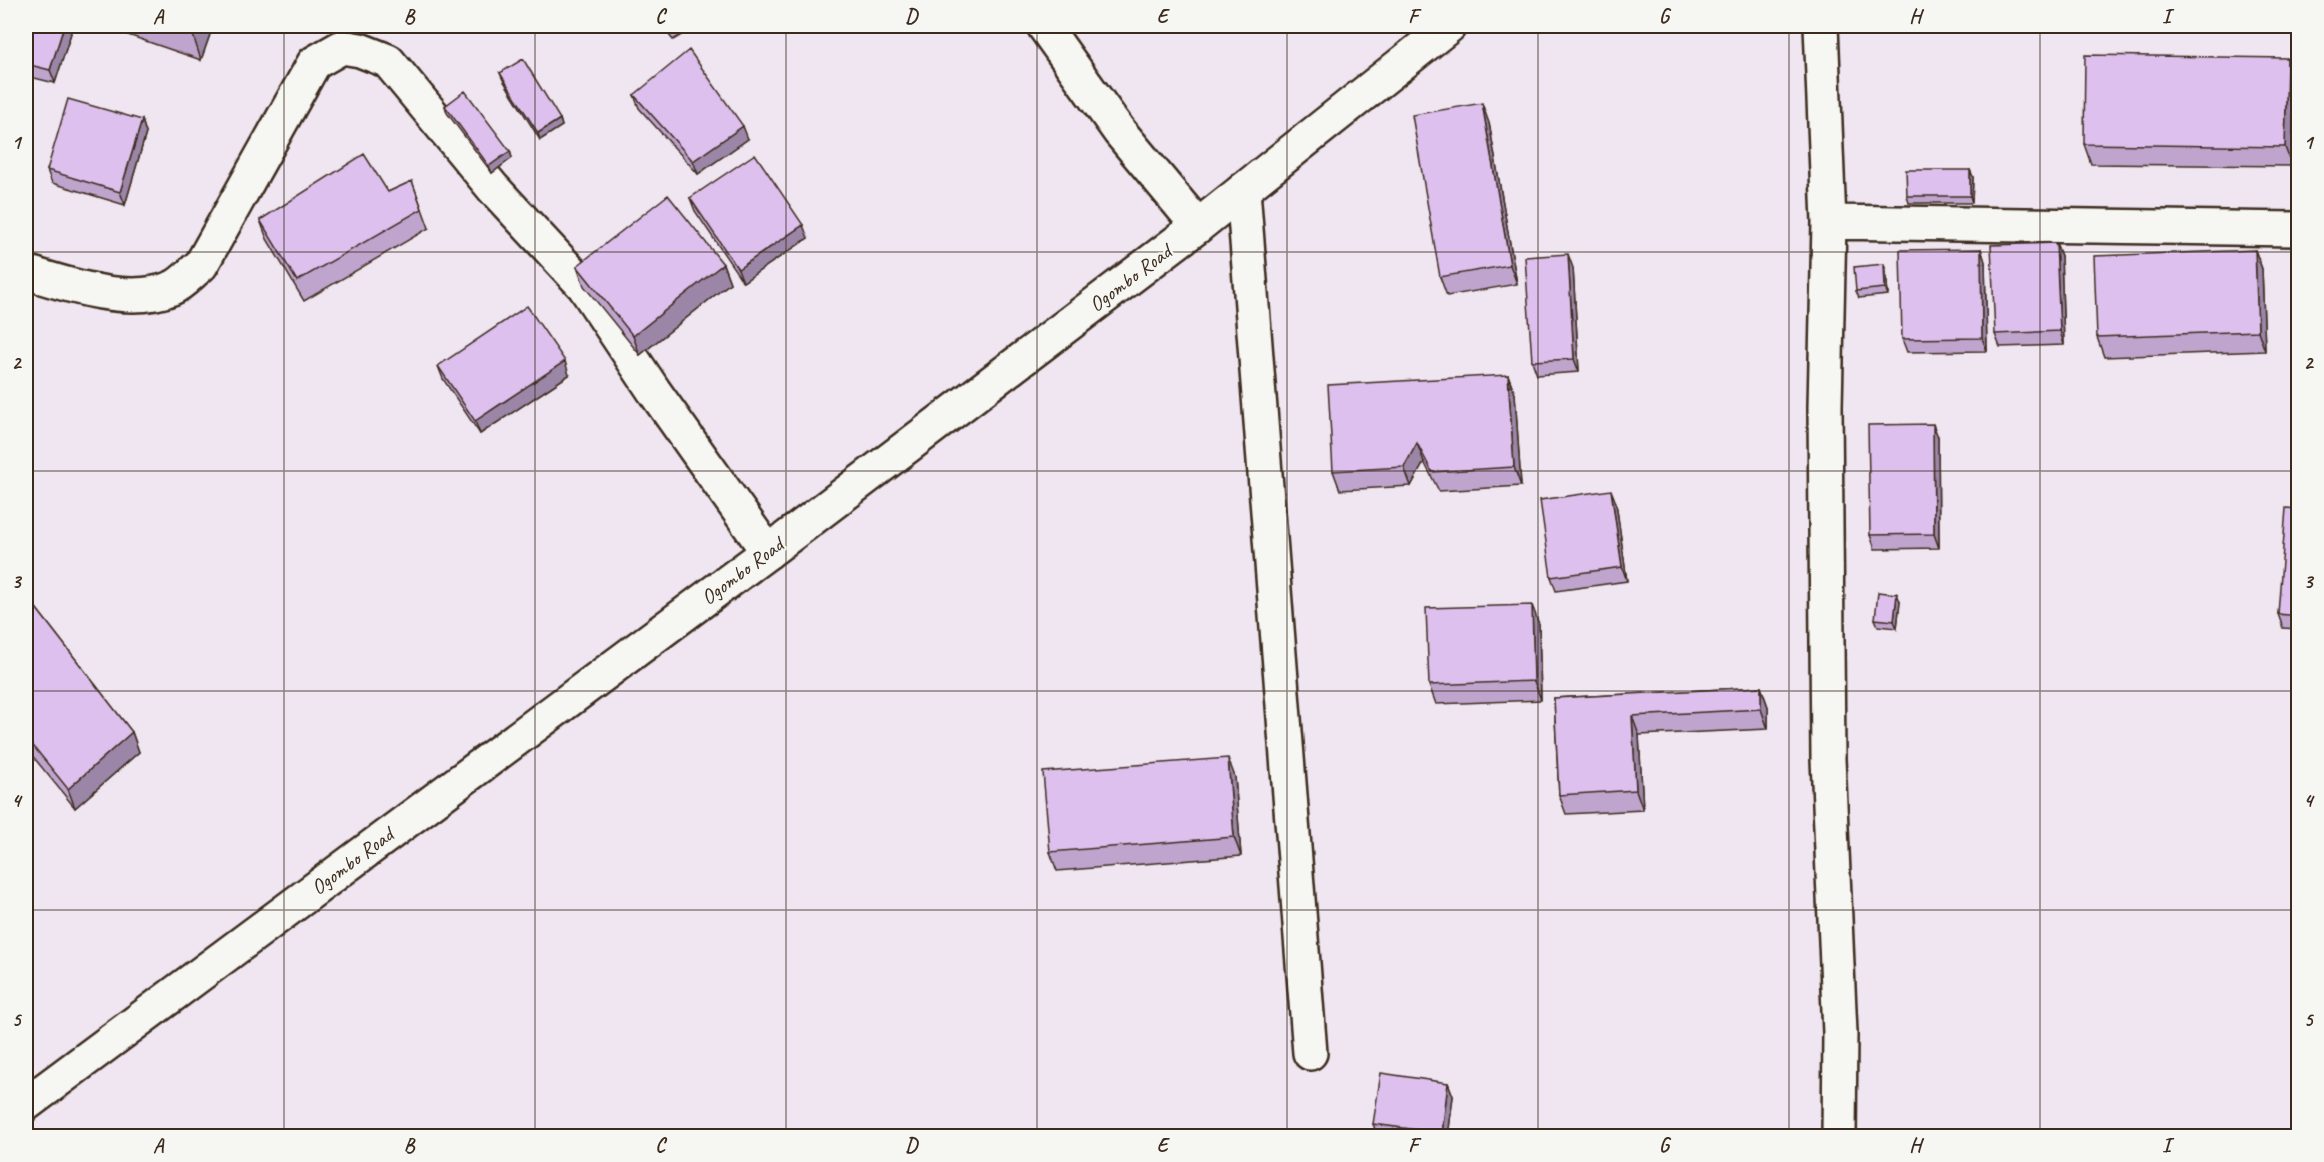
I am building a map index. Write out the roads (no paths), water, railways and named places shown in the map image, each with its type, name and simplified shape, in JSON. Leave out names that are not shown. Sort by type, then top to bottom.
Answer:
[{"type":"street","points":[[1044,26],[1119,131],[1198,226]]},
{"type":"street","name":"Ogombo Road","points":[[26,1104],[768,552],[1198,226],[1449,26]]},
{"type":"street","points":[[1821,26],[1828,222],[1825,407],[1828,747],[1840,1033],[1839,1137]]},
{"type":"street","points":[[26,272],[77,288],[128,294],[151,295],[174,288],[201,265],[314,63],[346,36],[360,50],[388,61],[493,188],[584,286],[654,391],[768,552]]},
{"type":"street","points":[[1243,190],[1310,1053]]},
{"type":"street","points":[[1828,222],[2298,229]]}]
